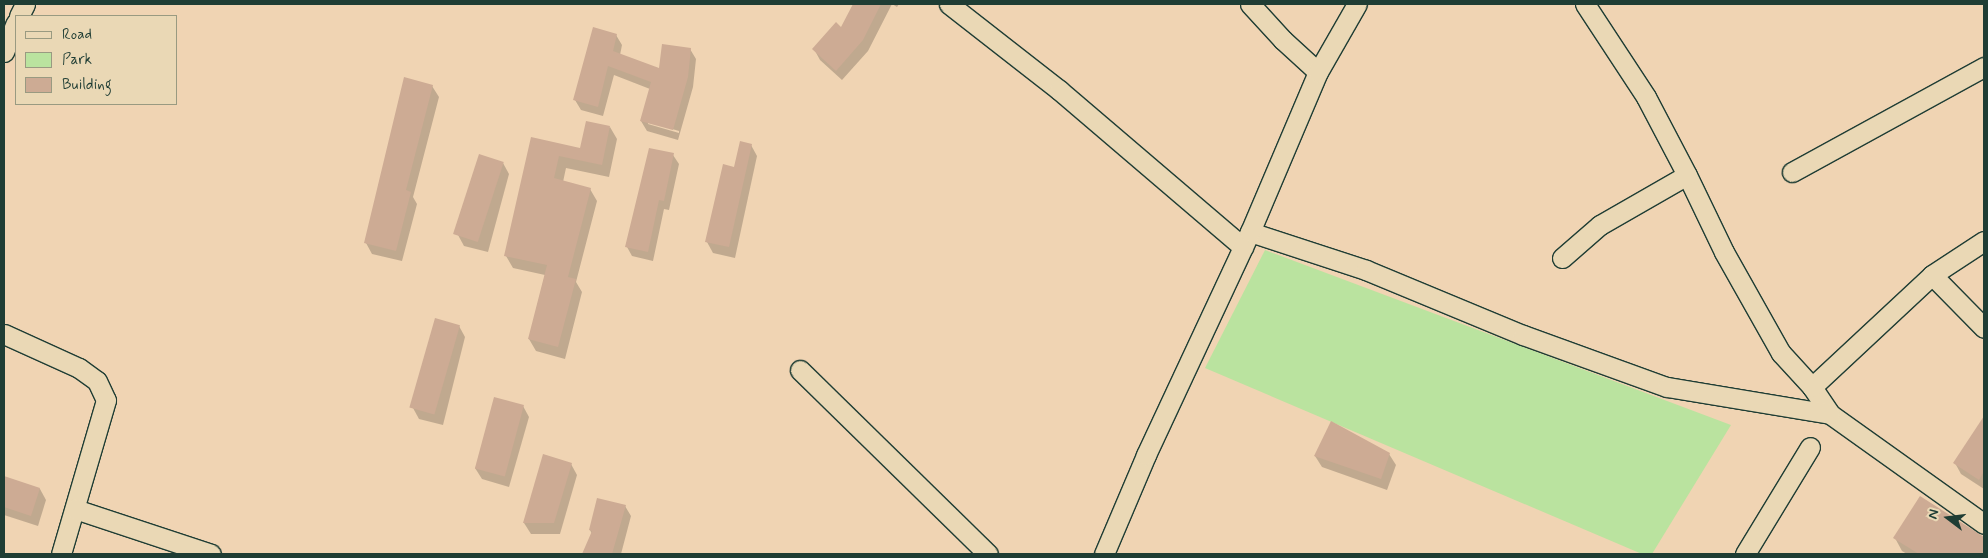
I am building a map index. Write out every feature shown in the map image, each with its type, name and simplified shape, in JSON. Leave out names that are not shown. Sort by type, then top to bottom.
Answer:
[{"type":"street","points":[[949,4],[1246,239],[1366,270],[1523,335],[1667,387],[1830,414]]},
{"type":"street","points":[[1250,4],[1283,40],[1318,72]]},
{"type":"street","points":[[1104,554],[1146,455],[1246,239],[1318,72],[1357,4]]},
{"type":"street","points":[[1585,4],[1646,97],[1687,175],[1724,252],[1781,353],[1812,387],[1830,414],[1984,524]]},
{"type":"street","points":[[4,52],[15,24]]},
{"type":"street","points":[[1792,172],[1984,67]]},
{"type":"street","points":[[1562,258],[1600,225],[1687,175]]},
{"type":"street","points":[[1812,387],[1932,275],[1984,241]]},
{"type":"street","points":[[1932,275],[1984,328]]},
{"type":"street","points":[[4,334],[79,368],[98,381],[106,400],[61,554]]},
{"type":"street","points":[[800,370],[988,554]]},
{"type":"street","points":[[1745,554],[1810,447]]},
{"type":"street","points":[[75,509],[211,554]]},
{"type":"green space","points":[[1265,250],[1731,425],[1652,554],[1642,554],[1205,368]]},
{"type":"building","points":[[853,4],[881,4],[863,40],[836,71],[812,49],[836,22],[841,27]]},
{"type":"building","points":[[593,27],[617,34],[613,51],[659,68],[662,44],[691,48],[688,77],[673,130],[640,121],[651,82],[608,66],[598,107],[573,100]]},
{"type":"building","points":[[404,77],[433,85],[406,190],[411,192],[396,251],[364,243]]},
{"type":"building","points":[[586,121],[610,126],[602,165],[559,156],[554,178],[591,188],[568,277],[576,279],[558,347],[528,339],[547,265],[504,256],[531,137],[580,148]]},
{"type":"building","points":[[740,141],[752,144],[729,247],[705,242],[723,164],[734,167]]},
{"type":"building","points":[[649,148],[674,153],[664,201],[659,200],[648,252],[625,247]]},
{"type":"building","points":[[479,154],[504,162],[478,242],[453,234]]},
{"type":"building","points":[[435,318],[460,325],[434,415],[409,407]]},
{"type":"building","points":[[494,397],[524,405],[505,477],[475,468]]},
{"type":"building","points":[[1984,416],[1984,471],[1979,480],[1953,463]]},
{"type":"building","points":[[1331,421],[1390,453],[1381,479],[1314,456]]},
{"type":"building","points":[[543,454],[572,463],[554,523],[523,523]]},
{"type":"building","points":[[4,476],[40,488],[31,516],[4,507]]},
{"type":"building","points":[[1920,496],[1984,537],[1984,554],[1919,554],[1893,538]]},
{"type":"building","points":[[597,498],[626,505],[612,554],[582,554],[592,531],[589,530]]}]
